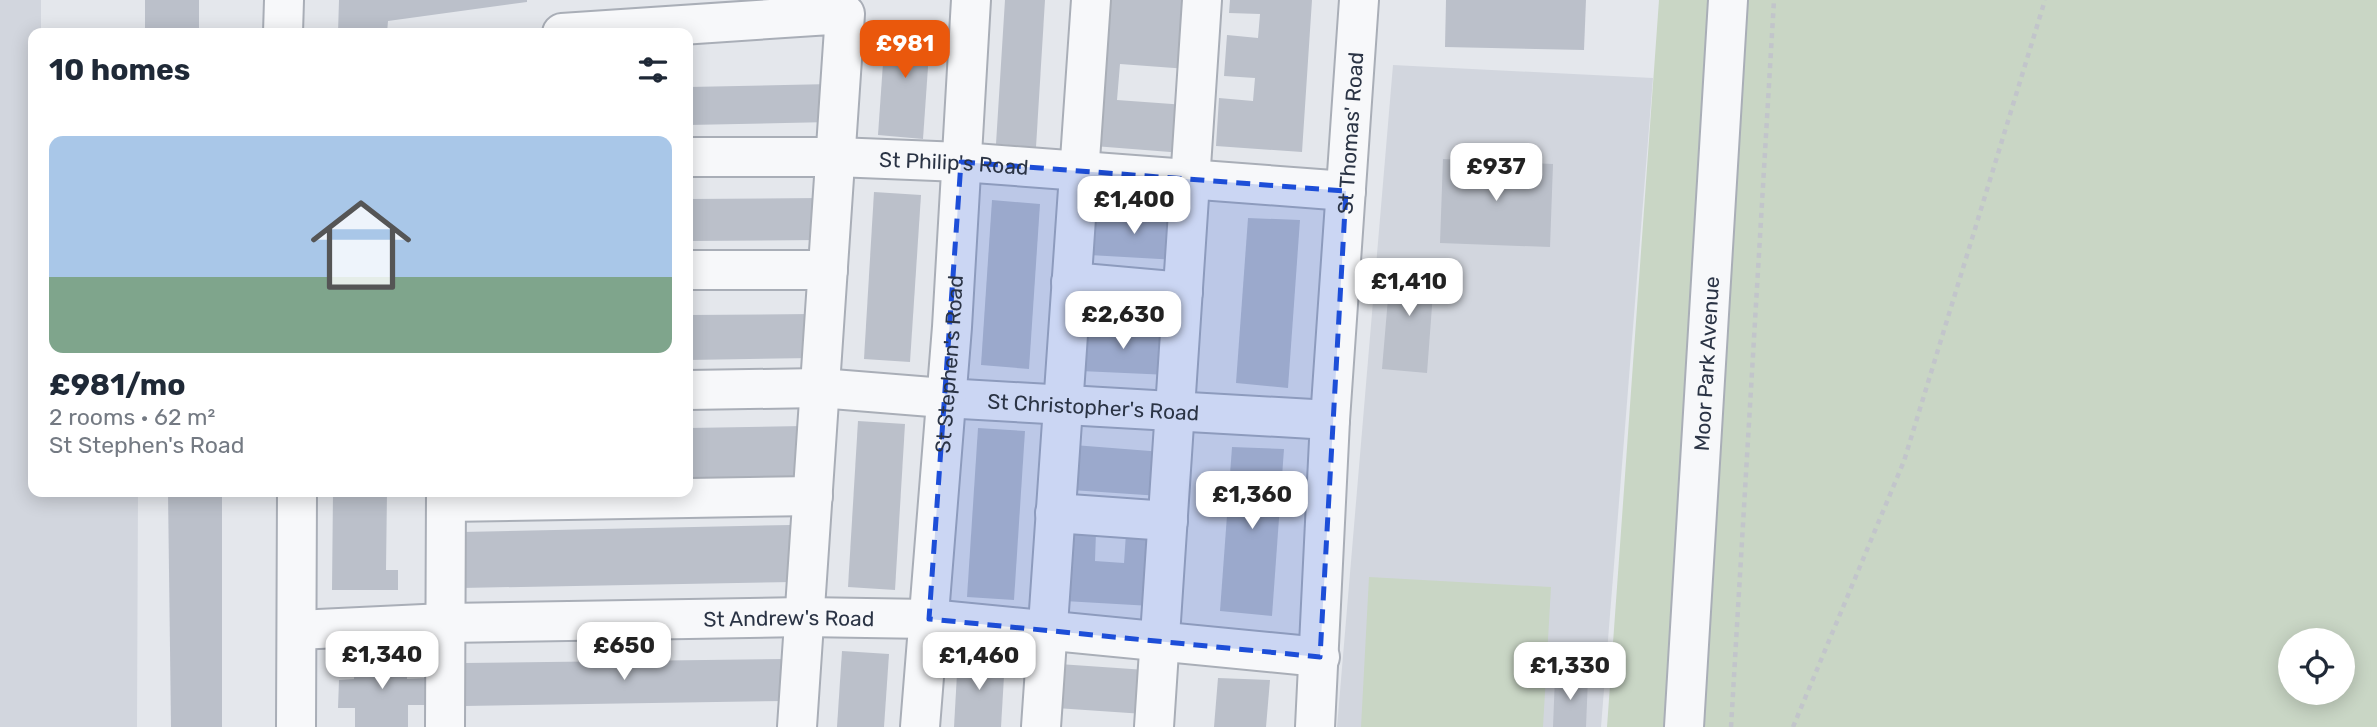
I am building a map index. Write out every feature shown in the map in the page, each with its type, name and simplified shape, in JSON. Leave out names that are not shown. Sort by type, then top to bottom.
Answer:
[{"type":"street","points":[[283,28],[284,0]]},
{"type":"street","name":"St Stephen's Road","points":[[920,727],[944,398],[952,327],[971,0]]},
{"type":"street","points":[[1041,727],[1091,0]]},
{"type":"street","points":[[1154,727],[1202,0]]},
{"type":"street","name":"St Thomas' Road","points":[[1315,727],[1330,420],[1359,0]]},
{"type":"street","name":"Moor Park Avenue","points":[[1684,727],[1728,0]]},
{"type":"street","points":[[636,28],[845,14],[797,727]]},
{"type":"street","name":"St Philip's Road","points":[[693,157],[836,157],[961,162],[1346,191]]},
{"type":"street","points":[[693,270],[828,270]]},
{"type":"street","points":[[1071,282],[1183,292]]},
{"type":"street","name":"St Christopher's Road","points":[[693,390],[820,388],[944,398],[1330,420]]},
{"type":"street","points":[[693,496],[813,496]]},
{"type":"street","points":[[296,727],[297,497]]},
{"type":"street","points":[[444,727],[446,497]]},
{"type":"street","points":[[1055,513],[1168,521]]},
{"type":"street","name":"St Andrew's Road","points":[[297,630],[445,623],[804,617],[929,619],[1320,657]]},
{"type":"path","points":[[1731,727],[1774,0]]},
{"type":"path","points":[[1794,727],[1904,461],[2045,0]]},
{"type":"highlighted area","points":[[961,162],[1346,191],[1320,657],[929,619]]},
{"type":"shaded area","points":[[0,0],[41,0],[41,28],[28,28],[28,497],[138,497],[137,727],[0,727]]},
{"type":"shaded area","points":[[1393,65],[1653,78],[1601,727],[1337,727]]},
{"type":"green space","points":[[1659,0],[2377,0],[2377,727],[1607,727]]},
{"type":"green space","points":[[1369,577],[1551,587],[1543,727],[1361,727]]},
{"type":"building","points":[[145,0],[199,0],[199,28],[145,28]]},
{"type":"building","points":[[339,0],[527,0],[388,21],[387,28],[338,28]]},
{"type":"building","points":[[1005,0],[1045,0],[1036,147],[996,144]]},
{"type":"building","points":[[1104,0],[1194,0],[1188,69],[1120,64],[1117,100],[1186,105],[1183,153],[1094,146]]},
{"type":"building","points":[[1230,0],[1312,0],[1302,152],[1216,146],[1219,98],[1253,101],[1255,78],[1224,76],[1227,35],[1258,38],[1260,14],[1229,13]]},
{"type":"building","points":[[1446,0],[1586,0],[1584,50],[1445,47]]},
{"type":"building","points":[[886,20],[931,24],[923,139],[878,135]]},
{"type":"building","points":[[831,84],[831,122],[693,125],[693,87]]},
{"type":"building","points":[[1443,159],[1553,164],[1550,247],[1440,243]]},
{"type":"building","points":[[874,192],[921,195],[910,362],[864,359]]},
{"type":"building","points":[[820,198],[821,240],[693,241],[693,199]]},
{"type":"building","points":[[992,200],[1040,204],[1029,369],[981,365]]},
{"type":"building","points":[[1092,213],[1180,218],[1177,260],[1089,255]]},
{"type":"building","points":[[1248,218],[1300,220],[1288,388],[1236,383]]},
{"type":"building","points":[[1391,263],[1435,266],[1427,373],[1382,369]]},
{"type":"building","points":[[811,314],[811,358],[693,360],[693,315]]},
{"type":"building","points":[[1083,321],[1112,322],[1112,331],[1170,334],[1169,375],[1080,371]]},
{"type":"building","points":[[858,421],[905,424],[895,590],[848,587]]},
{"type":"building","points":[[803,426],[803,477],[693,478],[693,428]]},
{"type":"building","points":[[978,428],[1025,431],[1014,600],[967,597]]},
{"type":"building","points":[[1074,445],[1163,452],[1160,496],[1071,490]]},
{"type":"building","points":[[1232,447],[1284,449],[1272,616],[1220,611]]},
{"type":"building","points":[[168,497],[222,497],[222,727],[171,727]]},
{"type":"building","points":[[333,497],[387,497],[386,570],[398,570],[398,590],[332,590]]},
{"type":"building","points":[[791,525],[793,582],[461,588],[461,532]]},
{"type":"building","points":[[1068,531],[1096,532],[1095,561],[1124,563],[1126,533],[1154,535],[1151,606],[1064,601]]},
{"type":"building","points":[[842,651],[889,654],[884,727],[837,727]]},
{"type":"building","points":[[355,655],[407,655],[407,679],[429,678],[429,705],[408,705],[408,727],[355,727],[355,708],[338,708],[339,680],[354,679]]},
{"type":"building","points":[[958,656],[1005,659],[1001,727],[954,727]]},
{"type":"building","points":[[785,659],[786,701],[464,706],[464,663]]},
{"type":"building","points":[[1059,664],[1146,670],[1144,714],[1056,708]]},
{"type":"building","points":[[1555,677],[1588,678],[1586,727],[1553,727]]},
{"type":"building","points":[[1218,678],[1270,680],[1266,727],[1214,727]]}]
